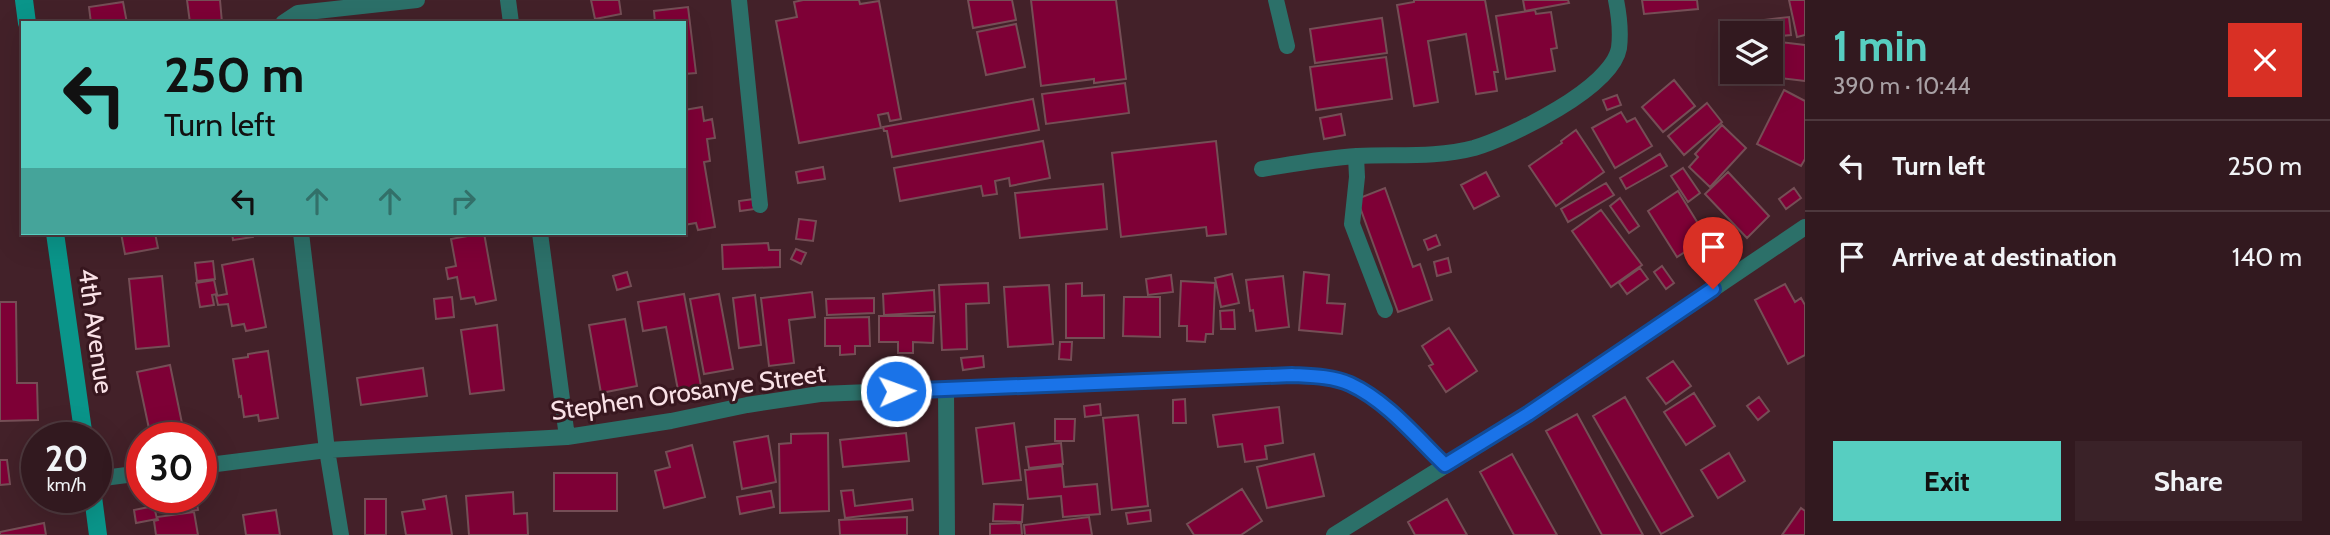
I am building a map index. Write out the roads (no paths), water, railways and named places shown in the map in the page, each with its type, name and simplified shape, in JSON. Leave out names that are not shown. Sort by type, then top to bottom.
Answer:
[{"type":"street","points":[[24,0],[27,21]]},
{"type":"street","points":[[286,21],[298,13],[417,0]]},
{"type":"street","points":[[508,0],[511,21]]},
{"type":"street","points":[[739,0],[760,205]]},
{"type":"street","points":[[1276,0],[1287,46]]},
{"type":"street","points":[[1262,169],[1356,156],[1414,156],[1472,148],[1517,131],[1572,99],[1605,74],[1619,50],[1616,0]]},
{"type":"street","points":[[1356,156],[1357,177],[1352,224],[1385,310]]},
{"type":"street","points":[[1334,535],[1528,414],[1805,227]]},
{"type":"street","name":"4th Avenue","points":[[55,235],[83,422]]},
{"type":"street","points":[[301,235],[327,450],[341,535]]},
{"type":"street","points":[[540,235],[567,436]]},
{"type":"street","name":"Stephen Orosanye Street","points":[[217,464],[327,450],[567,436],[671,421],[747,405],[820,394],[1292,375],[1324,376],[1350,384],[1385,407],[1445,465]]},
{"type":"street","points":[[946,389],[947,535]]},
{"type":"street","points":[[95,513],[98,535]]}]
